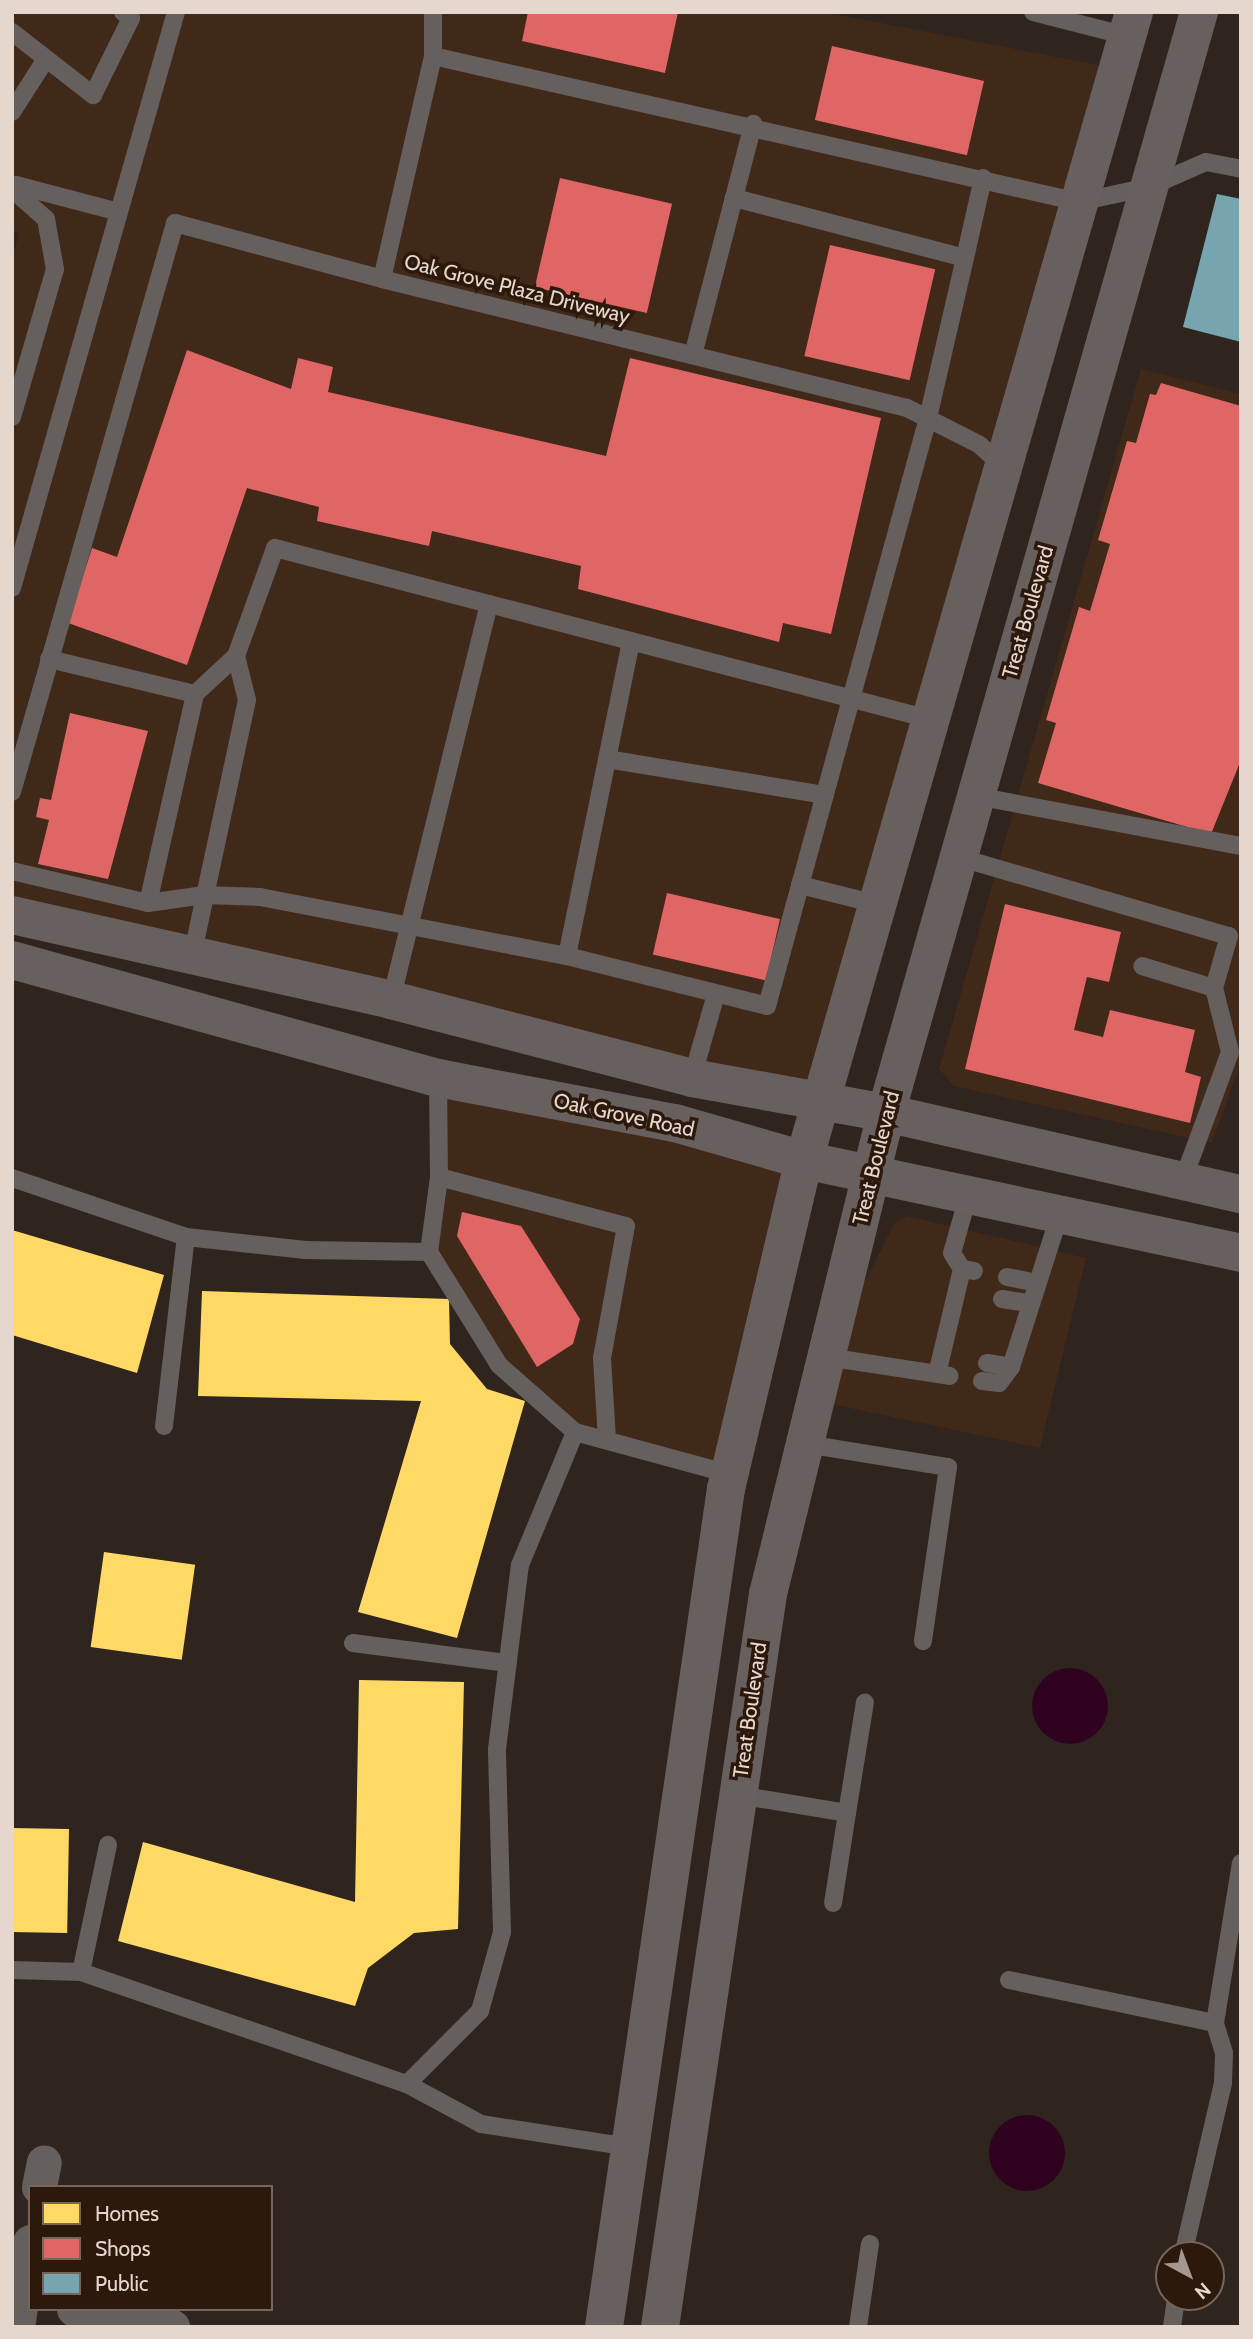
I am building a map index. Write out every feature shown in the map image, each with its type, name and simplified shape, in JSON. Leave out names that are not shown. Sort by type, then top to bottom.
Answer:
[{"type":"main road","name":"Treat Boulevard","points":[[660,2327],[768,1594],[886,1113],[1199,12]]},
{"type":"main road","points":[[604,2327],[730,1474],[804,1160],[880,905],[1130,24]]},
{"type":"main road","points":[[12,915],[391,1000],[692,1078],[886,1113],[1241,1194]]},
{"type":"main road","name":"Oak Grove Road","points":[[12,960],[438,1078],[676,1124],[804,1160],[872,1171],[1241,1253]]},
{"type":"street","points":[[20,2307],[28,2255]]},
{"type":"street","points":[[85,2311],[172,2327]]},
{"type":"lane","points":[[12,32],[93,95],[131,18],[124,12]]},
{"type":"lane","points":[[12,589],[176,12]]},
{"type":"lane","name":"Oak Grove Plaza Driveway","points":[[433,12],[433,56],[382,279],[693,355],[928,418],[980,445],[1004,467]]},
{"type":"lane","points":[[1033,12],[1130,24]]},
{"type":"lane","points":[[433,56],[753,124],[1079,202],[1149,187],[1206,162],[1241,169]]},
{"type":"lane","points":[[12,112],[47,59]]},
{"type":"lane","points":[[693,355],[753,124]]},
{"type":"lane","points":[[12,871],[148,904],[204,895],[260,897],[567,956],[716,998],[767,1006],[928,418],[983,178]]},
{"type":"lane","points":[[12,187],[119,212]]},
{"type":"lane","points":[[12,187],[46,219],[55,269],[12,417]]},
{"type":"lane","points":[[734,198],[965,258]]},
{"type":"lane","points":[[12,792],[175,223],[382,279]]},
{"type":"lane","points":[[148,904],[195,694],[236,656],[275,548],[933,720]]},
{"type":"lane","points":[[391,1000],[489,604]]},
{"type":"lane","points":[[567,956],[631,641]]},
{"type":"lane","points":[[192,956],[247,700],[236,656]]},
{"type":"lane","points":[[49,659],[195,694]]},
{"type":"lane","points":[[607,759],[825,795]]},
{"type":"lane","points":[[975,796],[1241,846]]},
{"type":"lane","points":[[958,857],[1229,936],[1214,988],[1230,1052],[1183,1180]]},
{"type":"lane","points":[[800,885],[880,905]]},
{"type":"lane","points":[[1142,966],[1214,988]]},
{"type":"lane","points":[[692,1078],[716,998]]},
{"type":"lane","points":[[438,1078],[439,1177],[429,1252],[499,1365],[575,1432],[730,1474]]},
{"type":"lane","points":[[439,1177],[626,1226],[602,1358],[607,1440]]},
{"type":"lane","points":[[12,1178],[186,1237],[305,1250],[429,1252]]},
{"type":"lane","points":[[827,1357],[943,1375],[968,1270],[952,1253],[969,1194]]},
{"type":"lane","points":[[982,1381],[999,1383],[1011,1367],[1033,1282],[1043,1270],[1060,1213]]},
{"type":"lane","points":[[163,1426],[186,1237]]},
{"type":"lane","points":[[1007,1277],[1033,1282]]},
{"type":"lane","points":[[1002,1298],[1028,1303]]},
{"type":"lane","points":[[987,1363],[1011,1367]]},
{"type":"lane","points":[[407,2084],[480,2011],[502,1932],[497,1749],[520,1565],[575,1432]]},
{"type":"lane","points":[[806,1444],[948,1467],[923,1641]]},
{"type":"lane","points":[[353,1643],[508,1662]]},
{"type":"lane","points":[[833,1903],[865,1702]]},
{"type":"lane","points":[[738,1796],[846,1813]]},
{"type":"lane","points":[[81,1972],[108,1845]]},
{"type":"lane","points":[[1186,2241],[1223,2083],[1224,2053],[1215,2023],[1241,1863]]},
{"type":"lane","points":[[12,1970],[81,1972],[407,2084],[481,2124],[630,2147]]},
{"type":"lane","points":[[1009,1980],[1215,2023]]},
{"type":"lane","points":[[858,2327],[870,2244]]},
{"type":"shaded area","points":[[12,12],[824,12],[1118,69],[821,1103],[12,915],[12,259],[19,233],[12,231]]},
{"type":"shaded area","points":[[1141,369],[1241,394],[1241,1062],[1212,1143],[954,1086],[939,1069]]},
{"type":"shaded area","points":[[438,1078],[804,1160],[730,1474],[575,1432],[499,1365],[429,1252]]},
{"type":"shaded area","points":[[907,1216],[1086,1258],[1040,1448],[817,1401],[827,1357],[894,1224]]},
{"type":"shaded area","points":[[1070,1668],[1084,1671],[1097,1679],[1105,1692],[1108,1706],[1105,1720],[1097,1733],[1084,1741],[1070,1744],[1056,1741],[1043,1733],[1035,1720],[1032,1706],[1035,1692],[1043,1679],[1056,1671]]},
{"type":"shaded area","points":[[1027,2115],[1041,2118],[1054,2126],[1062,2139],[1065,2153],[1062,2167],[1054,2180],[1041,2188],[1027,2191],[1013,2188],[1000,2180],[992,2167],[989,2153],[992,2139],[1000,2126],[1013,2118]]},
{"type":"building: Homes","points":[[12,1230],[164,1275],[137,1373],[12,1335]]},
{"type":"building: Homes","points":[[202,1291],[449,1299],[450,1344],[487,1389],[525,1401],[457,1638],[358,1612],[421,1401],[198,1396]]},
{"type":"building: Homes","points":[[104,1552],[195,1565],[182,1660],[91,1647]]},
{"type":"building: Homes","points":[[359,1680],[464,1682],[458,1929],[414,1933],[368,1968],[355,2006],[118,1941],[143,1842],[355,1902]]},
{"type":"building: Homes","points":[[12,1828],[69,1829],[67,1933],[12,1932]]},
{"type":"building: Shops","points":[[528,12],[678,12],[665,73],[522,41]]},
{"type":"building: Shops","points":[[832,46],[984,81],[967,155],[815,120]]},
{"type":"building: Shops","points":[[560,178],[672,204],[647,313],[535,287]]},
{"type":"building: Shops","points":[[830,245],[935,269],[910,380],[804,356]]},
{"type":"building: Shops","points":[[187,350],[291,389],[298,358],[333,367],[328,392],[606,456],[630,358],[881,418],[831,634],[783,623],[779,642],[578,589],[581,566],[432,531],[429,546],[317,521],[319,507],[247,488],[187,665],[68,623],[92,548],[117,557]]},
{"type":"building: Shops","points":[[1161,383],[1241,406],[1241,760],[1211,834],[1038,783],[1056,723],[1046,720],[1079,607],[1090,611],[1110,544],[1098,540],[1127,441],[1136,443],[1150,394],[1156,395]]},
{"type":"building: Shops","points":[[70,713],[148,731],[108,879],[38,864],[49,820],[36,817],[40,798],[51,800]]},
{"type":"building: Shops","points":[[667,893],[780,919],[766,980],[653,954]]},
{"type":"building: Shops","points":[[1005,904],[1121,932],[1109,982],[1087,977],[1074,1030],[1103,1037],[1110,1010],[1195,1030],[1185,1072],[1201,1077],[1190,1123],[965,1069]]},
{"type":"building: Shops","points":[[462,1212],[521,1226],[580,1319],[573,1344],[537,1367],[457,1236]]},
{"type":"building: Public","points":[[1217,194],[1241,199],[1241,342],[1183,327]]}]
